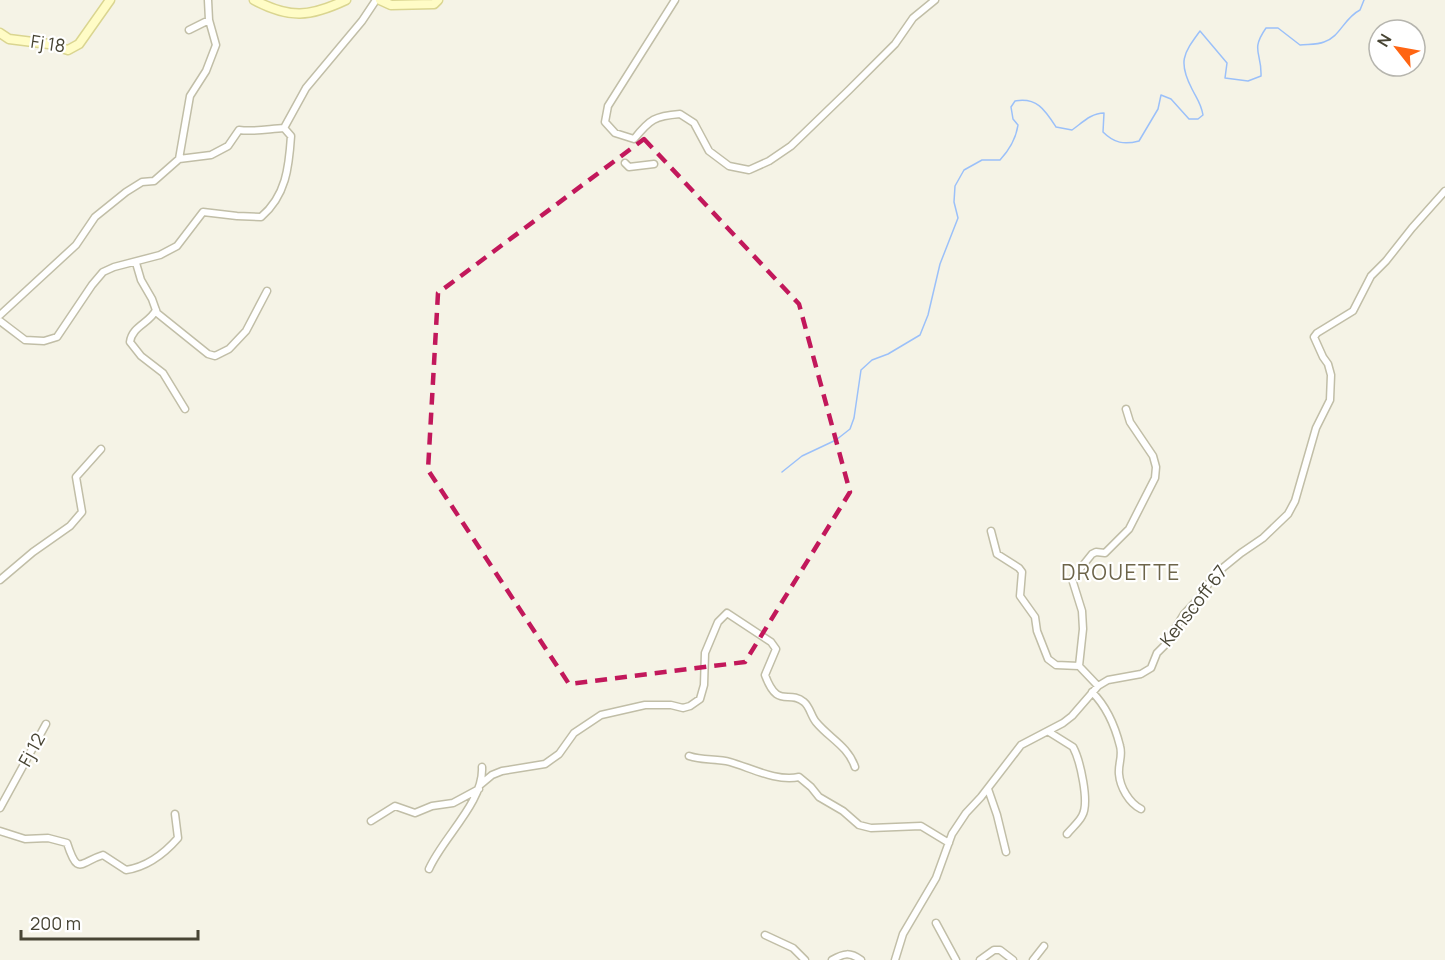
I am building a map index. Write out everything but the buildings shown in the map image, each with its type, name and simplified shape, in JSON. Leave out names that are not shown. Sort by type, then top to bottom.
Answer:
[{"type":"street","name":"Fj 18","points":[[0,33],[9,39],[49,44],[68,50],[79,44],[110,0]]},
{"type":"street","points":[[178,159],[189,96],[206,71],[216,45],[209,20],[208,0]]},
{"type":"street","points":[[254,0],[274,10],[296,14],[324,11],[346,0]]},
{"type":"street","points":[[284,128],[306,88],[378,0],[391,5],[434,4],[438,0]]},
{"type":"street","points":[[675,0],[608,106],[605,122],[615,133],[634,139],[652,119],[658,116],[680,114],[693,123],[709,151],[729,166],[749,170],[769,161],[791,146],[896,44],[913,18],[935,0]]},
{"type":"street","points":[[189,30],[209,20]]},
{"type":"street","points":[[0,315],[76,245],[95,217],[126,192],[142,182],[154,181],[178,159],[211,155],[228,146],[239,130],[256,132],[284,128]]},
{"type":"street","points":[[0,321],[25,340],[44,341],[57,337],[103,272],[160,255],[177,246],[203,212],[261,217],[278,199],[289,165],[291,136],[284,128]]},
{"type":"street","points":[[625,164],[629,167],[654,164]]},
{"type":"street","name":"Kenscoff 67","points":[[895,960],[903,934],[936,878],[949,843],[966,813],[988,789],[1021,745],[1049,732],[1072,716],[1098,686],[1108,680],[1141,674],[1151,668],[1157,652],[1165,645],[1184,614],[1205,590],[1214,575],[1263,538],[1288,514],[1295,501],[1316,428],[1330,400],[1331,375],[1314,337],[1353,311],[1371,276],[1445,191]]},
{"type":"street","points":[[136,263],[141,280],[161,317],[190,341],[208,354],[215,356],[229,349],[246,331],[267,291]]},
{"type":"street","points":[[156,310],[150,320],[136,329],[130,342],[141,356],[163,373],[185,409]]},
{"type":"street","points":[[1079,666],[1083,629],[1082,611],[1072,583],[1074,576],[1092,554],[1105,553],[1129,529],[1155,478],[1156,467],[1153,456],[1130,422],[1126,409]]},
{"type":"street","points":[[0,580],[33,552],[70,526],[81,512],[76,477],[101,449]]},
{"type":"street","points":[[992,531],[997,554],[1022,572],[1020,596],[1035,617],[1037,631],[1048,659],[1056,665],[1079,666],[1098,686]]},
{"type":"street","points":[[370,821],[395,806],[415,813],[432,806],[453,803],[479,787],[492,775],[502,771],[545,764],[559,754],[574,733],[602,715],[645,705],[671,705],[684,708],[690,706],[700,699],[704,686],[705,653],[718,622],[727,613],[771,642],[776,649],[765,675],[773,692],[805,703],[810,715],[820,727],[848,752],[855,767]]},
{"type":"street","points":[[1092,692],[1102,702],[1108,713],[1121,747],[1119,774],[1126,795],[1141,809]]},
{"type":"street","name":"Fj 12","points":[[0,808],[46,724]]},
{"type":"street","points":[[1049,732],[1072,747],[1083,789],[1085,807],[1083,816],[1067,834]]},
{"type":"street","points":[[689,756],[700,760],[729,761],[749,769],[792,779],[799,777],[819,797],[843,811],[859,825],[871,828],[921,826],[949,843]]},
{"type":"street","points":[[429,869],[479,787],[483,777],[482,767]]},
{"type":"street","points":[[988,789],[1006,852]]},
{"type":"street","points":[[0,831],[25,839],[37,837],[58,839],[68,843],[74,861],[79,864],[84,865],[103,855],[126,870],[148,863],[171,846],[178,838],[175,814]]},
{"type":"street","points":[[936,923],[957,960]]},
{"type":"street","points":[[765,934],[793,948],[805,960]]},
{"type":"street","points":[[1033,960],[1044,946]]},
{"type":"street","points":[[980,960],[994,950],[1000,950],[1013,960]]},
{"type":"street","points":[[832,960],[848,953],[861,960]]},
{"type":"highlighted area","points":[[644,139],[799,304],[850,492],[745,662],[569,684],[428,470],[438,293]]},
{"type":"waterway","points":[[782,472],[802,456],[836,440],[850,429],[854,418],[861,370],[872,360],[888,354],[920,335],[928,315],[940,264],[958,218],[954,202],[955,186],[964,170],[982,160],[1000,160],[1007,152],[1018,125],[1013,119],[1011,107],[1015,101],[1035,103],[1044,110],[1056,127],[1072,130],[1091,117],[1104,113],[1103,132],[1107,136],[1120,142],[1139,141],[1158,109],[1161,95],[1171,99],[1189,119],[1198,119],[1203,115],[1184,65],[1186,52],[1200,31],[1227,63],[1225,78],[1248,81],[1261,76],[1258,47],[1266,28],[1278,28],[1300,45],[1321,43],[1334,36],[1360,10],[1364,0]]},
{"type":"district","name":"DROUETTE","points":[[1121,573]]}]
